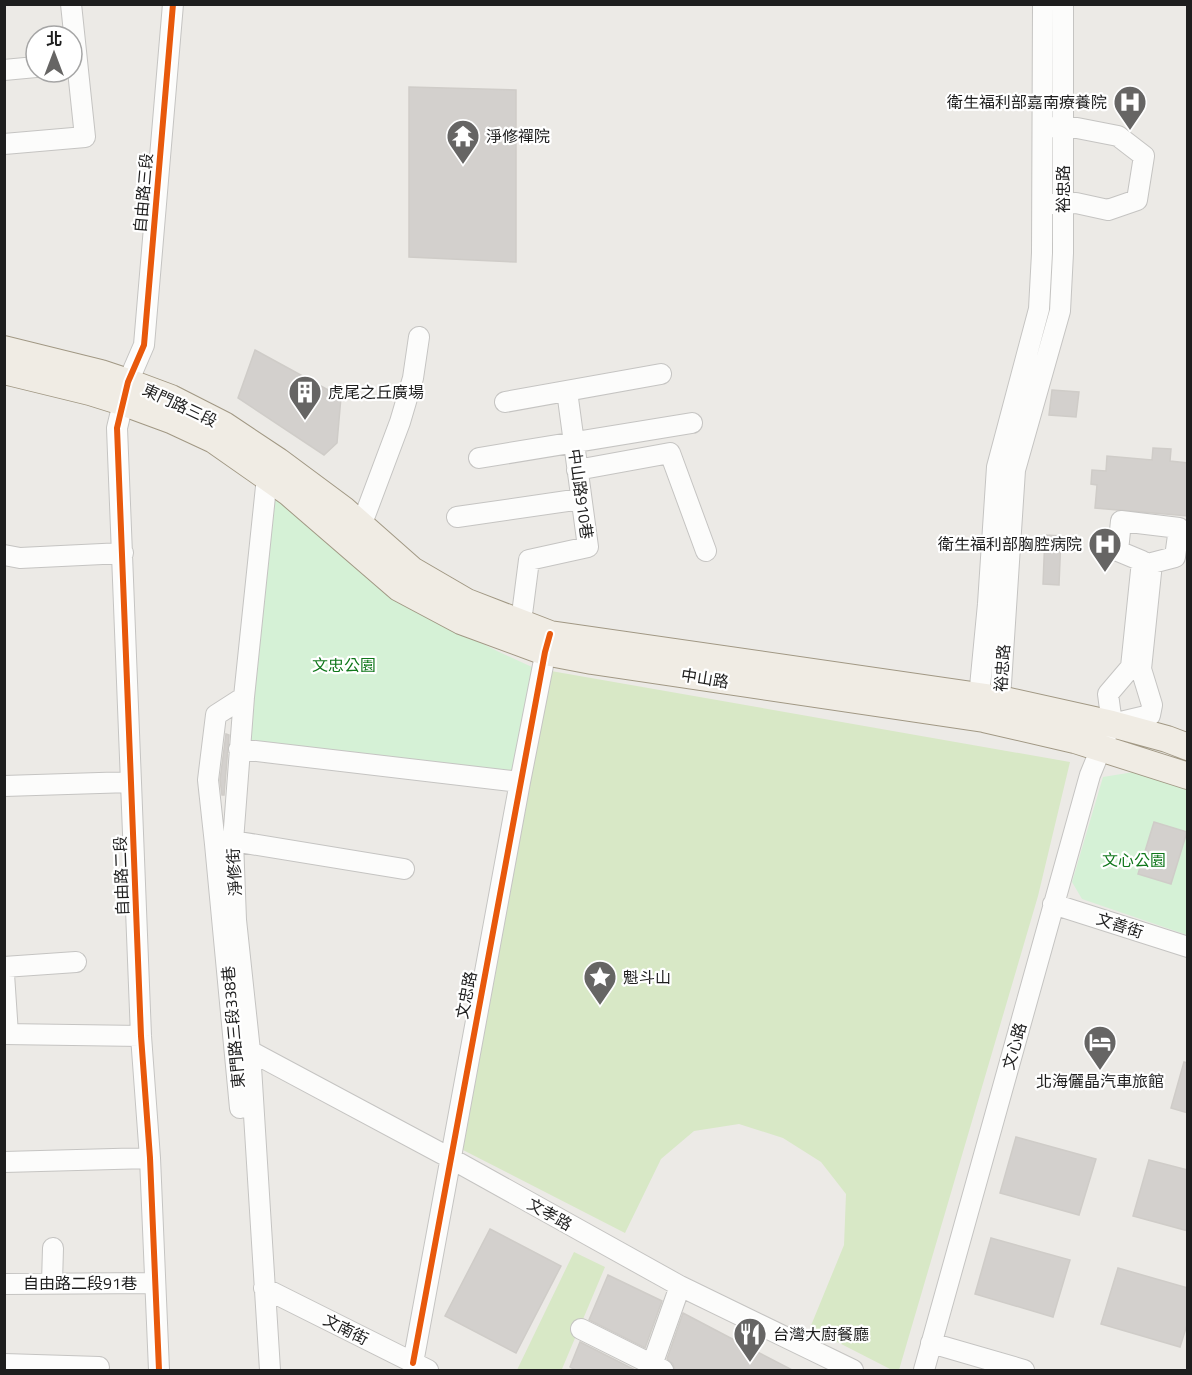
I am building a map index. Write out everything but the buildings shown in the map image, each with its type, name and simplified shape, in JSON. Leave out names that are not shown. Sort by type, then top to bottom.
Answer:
[{"type":"main road","name":"東門路三段","points":[[4,349],[101,373],[125,392],[171,420],[273,469]]},
{"type":"main road","name":"東門路三段","points":[[4,371],[90,392],[125,392]]},
{"type":"main road","name":"中山路","points":[[273,469],[288,492],[353,534],[467,602],[521,622],[548,643]]},
{"type":"main road","name":"中山路","points":[[353,534],[399,588],[461,621],[627,666],[987,705],[1112,724],[1188,747]]},
{"type":"main road","name":"中山路","points":[[987,705],[1075,740],[1188,776]]},
{"type":"street","points":[[71,4],[72,24]]},
{"type":"street","name":"自由路三段","points":[[125,392],[144,345],[173,4]]},
{"type":"street","name":"裕忠路","points":[[987,705],[997,603],[1015,470],[1060,311],[1063,203],[1052,127],[1043,4]]},
{"type":"street","name":"裕忠路","points":[[997,603],[997,467],[1039,309],[1042,204],[1052,127],[1063,4]]},
{"type":"street","points":[[4,70],[24,68]]},
{"type":"street","points":[[4,144],[85,137],[78,84]]},
{"type":"street","points":[[1042,204],[1076,203],[1108,210],[1137,200],[1144,156],[1118,136],[1052,127]]},
{"type":"street","points":[[353,534],[400,422],[413,378],[419,337]]},
{"type":"street","points":[[505,402],[661,374]]},
{"type":"street","name":"中山路910巷","points":[[521,622],[529,560],[588,547],[567,391]]},
{"type":"street","name":"自由路二段","points":[[125,392],[117,428],[141,1036],[150,1158],[159,1371]]},
{"type":"street","points":[[479,458],[692,423]]},
{"type":"street","points":[[577,470],[670,453],[706,551]]},
{"type":"street","name":"淨修街","points":[[264,1288],[249,1052],[236,920],[233,841],[244,697],[273,469]]},
{"type":"street","points":[[457,517],[581,499]]},
{"type":"street","points":[[1121,521],[1179,528],[1175,557],[1152,563],[1141,669],[1152,705],[1150,716],[1112,724],[1108,694],[1131,667],[1142,561],[1118,551],[1121,521]]},
{"type":"street","points":[[4,555],[20,558],[123,553]]},
{"type":"street","name":"文忠路","points":[[420,1367],[450,1158],[548,643]]},
{"type":"street","name":"東門路三段338巷","points":[[244,697],[216,715],[207,780],[217,856],[256,1272],[264,1288],[270,1371]]},
{"type":"street","name":"文心路","points":[[924,1371],[1090,775],[1099,748],[1112,724]]},
{"type":"street","points":[[239,749],[520,782]]},
{"type":"street","points":[[4,786],[131,782]]},
{"type":"street","points":[[233,841],[404,869]]},
{"type":"street","name":"文善街","points":[[1053,903],[1188,947]]},
{"type":"street","points":[[4,967],[76,962]]},
{"type":"street","points":[[4,974],[6,1034],[141,1036]]},
{"type":"street","name":"文孝路","points":[[249,1052],[401,1139],[450,1158],[680,1286],[853,1371]]},
{"type":"street","points":[[4,1162],[150,1158]]},
{"type":"street","points":[[52,1283],[53,1248]]},
{"type":"street","name":"自由路二段91巷","points":[[4,1284],[155,1283]]},
{"type":"street","points":[[581,1329],[657,1368],[680,1286]]},
{"type":"street","name":"文南街","points":[[264,1288],[420,1367]]},
{"type":"street","points":[[931,1343],[1024,1371]]},
{"type":"street","points":[[4,1364],[59,1368],[99,1367]]},
{"type":"green space","name":"文忠公園","points":[[272,487],[332,547],[385,588],[457,631],[532,667],[513,773],[249,741]]},
{"type":"green space","points":[[551,671],[1070,762],[1038,896],[899,1370],[892,1370],[810,1328],[844,1245],[846,1194],[821,1162],[783,1138],[739,1124],[694,1131],[661,1159],[625,1233],[463,1150]]},
{"type":"green space","name":"文心公園","points":[[1140,771],[1187,787],[1187,935],[1082,899],[1072,882],[1103,777]]},
{"type":"green space","points":[[574,1252],[605,1267],[562,1369],[564,1370],[517,1370]]},
{"type":"cycle path","points":[[159,1370],[150,1158],[141,1036],[117,428],[128,382],[144,345],[173,4]]},
{"type":"cycle path","points":[[413,1363],[550,634]]},
{"type":"place","name":"衛生福利部嘉南療養院","points":[[1130,131]]},
{"type":"place","name":"淨修禪院","points":[[463,165]]},
{"type":"place","name":"虎尾之丘廣場","points":[[305,421]]},
{"type":"place","name":"衛生福利部胸腔病院","points":[[1105,573]]},
{"type":"place","name":"魁斗山","points":[[600,1006]]},
{"type":"place","name":"北海儷晶汽車旅館","points":[[1100,1071]]},
{"type":"place","name":"台灣大廚餐廳","points":[[750,1363]]}]
